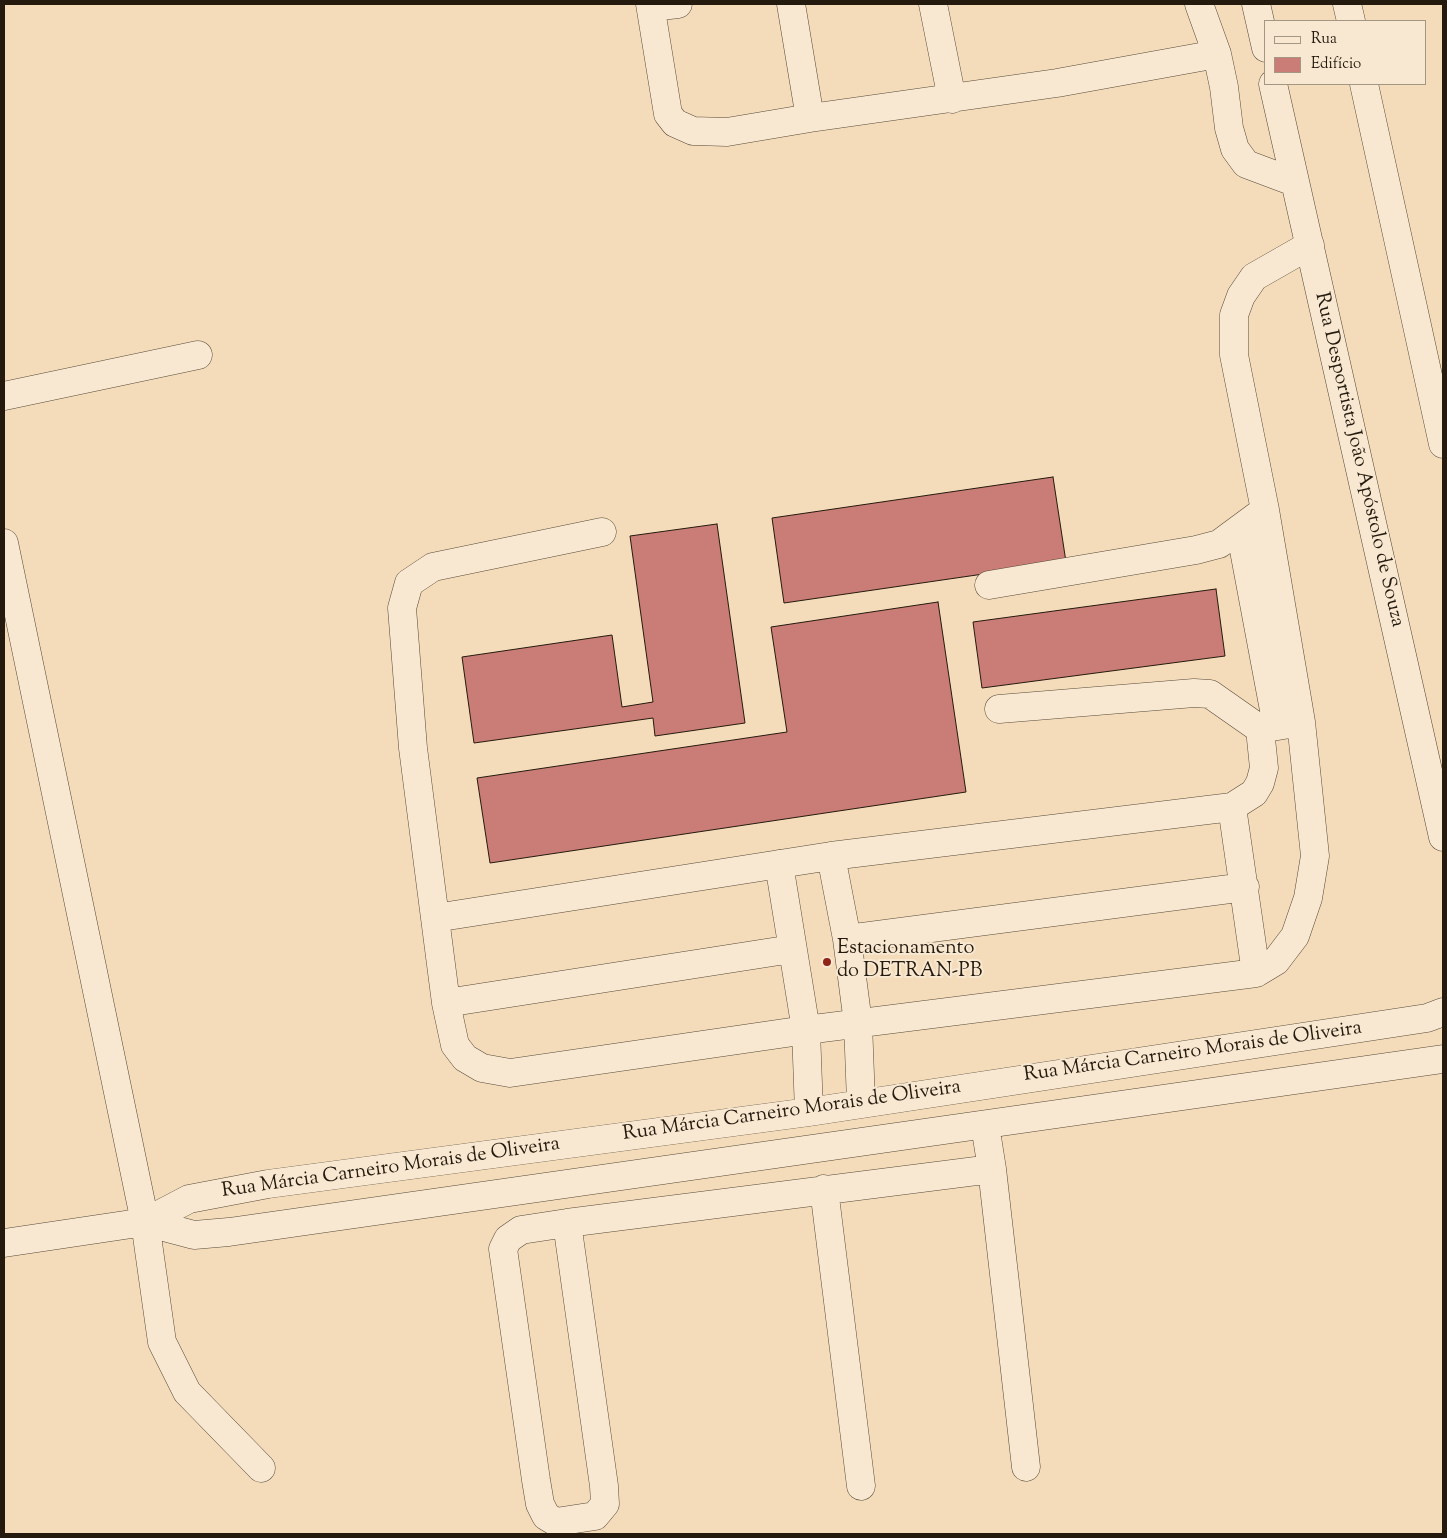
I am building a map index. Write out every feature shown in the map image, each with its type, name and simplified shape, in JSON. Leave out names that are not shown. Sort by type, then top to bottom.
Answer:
[{"type":"street","points":[[678,4],[650,6],[668,114],[675,123],[693,131],[727,132],[810,118],[1057,83],[1217,54]]},
{"type":"street","points":[[791,4],[810,118]]},
{"type":"street","points":[[933,4],[952,98]]},
{"type":"street","points":[[1199,4],[1217,54],[1224,87],[1229,128],[1235,149],[1240,158],[1255,169],[1294,182]]},
{"type":"street","points":[[1256,4],[1264,39]]},
{"type":"street","points":[[1347,4],[1351,20]]},
{"type":"street","name":"Rua Desportista João Apóstolo de Souza","points":[[1273,85],[1443,837]]},
{"type":"street","points":[[1364,85],[1443,438]]},
{"type":"street","points":[[435,918],[831,856],[1232,807],[1254,793],[1260,783],[1279,726],[1265,510],[1234,355],[1234,315],[1241,296],[1254,276],[1310,245]]},
{"type":"street","points":[[4,396],[198,356]]},
{"type":"street","points":[[989,584],[1196,550],[1219,544],[1265,510]]},
{"type":"street","points":[[602,532],[434,567],[409,583],[402,608],[413,748],[446,1003],[456,1045],[466,1058],[482,1068],[510,1073],[858,1023],[1256,973],[1276,961],[1295,936],[1308,898],[1315,856],[1279,726],[1240,529]]},
{"type":"street","points":[[4,543],[145,1222],[162,1342],[187,1392],[260,1468]]},
{"type":"street","points":[[999,709],[1194,693],[1210,694],[1279,726]]},
{"type":"street","points":[[1232,807],[1256,973]]},
{"type":"street","points":[[831,856],[847,939],[858,1023],[861,1102]]},
{"type":"street","points":[[779,864],[806,1030],[808,1112]]},
{"type":"street","points":[[847,939],[1244,887]]},
{"type":"street","points":[[446,1003],[792,949]]},
{"type":"street","name":"Rua Márcia Carneiro Morais de Oliveira","points":[[4,1243],[145,1222],[189,1199],[268,1184],[808,1112],[861,1102],[1427,1018],[1443,1012]]},
{"type":"street","name":"Rua Márcia Carneiro Morais de Oliveira","points":[[145,1222],[194,1235],[228,1232],[1443,1059]]},
{"type":"street","points":[[984,1125],[992,1169],[1026,1468]]},
{"type":"street","points":[[567,1223],[605,1504],[595,1516],[556,1522],[546,1516],[540,1504],[503,1249],[508,1239],[521,1230],[567,1223],[992,1169]]},
{"type":"street","points":[[824,1189],[861,1486]]},
{"type":"building","points":[[1053,477],[1066,562],[784,603],[772,518]]},
{"type":"building","points":[[717,524],[745,723],[655,736],[653,718],[474,743],[462,657],[612,635],[622,707],[653,702],[630,536]]},
{"type":"building","points":[[1216,589],[1225,656],[982,688],[973,622]]},
{"type":"building","points":[[938,602],[966,792],[490,863],[477,778],[787,732],[771,627]]},
{"type":"place","name":"Estacionamento do DETRAN-PB","points":[[827,962]]}]
